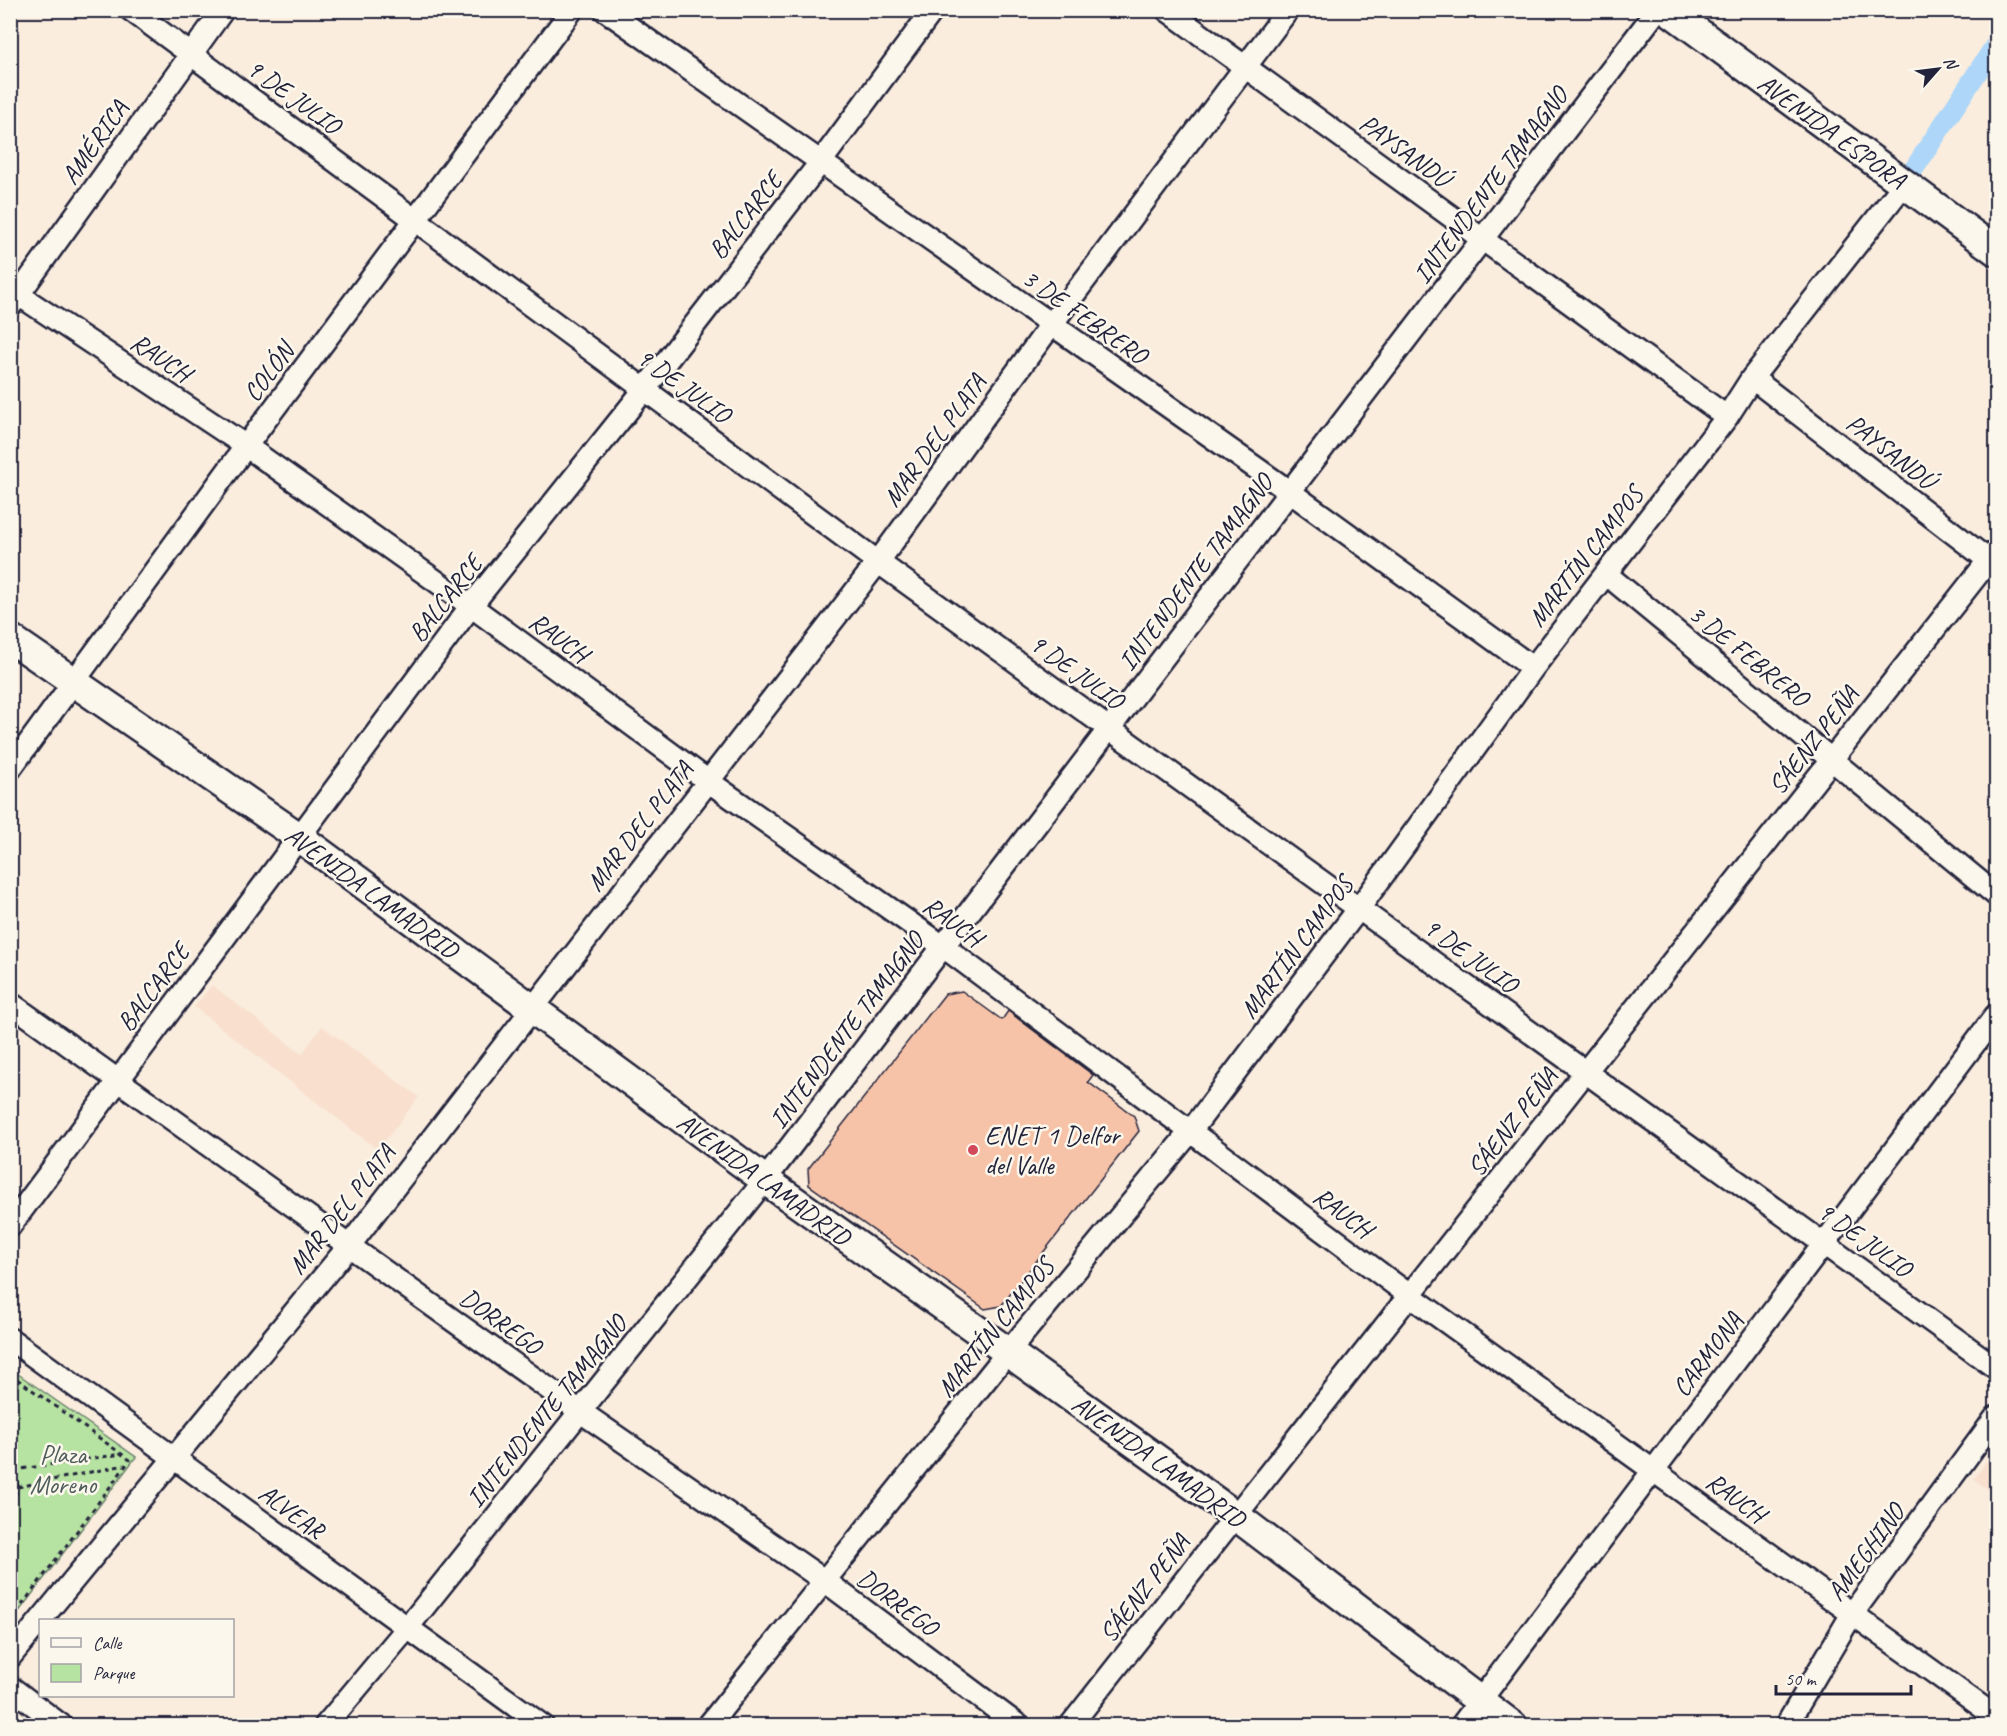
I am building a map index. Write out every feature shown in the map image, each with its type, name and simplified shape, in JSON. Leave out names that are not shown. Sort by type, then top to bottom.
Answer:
[{"type":"main road","name":"AVENIDA ESPORA","points":[[1668,10],[1996,251]]},
{"type":"main road","name":"AVENIDA LAMADRID","points":[[10,638],[299,837],[765,1180],[1236,1516],[1513,1725]]},
{"type":"street","name":"9 DE JULIO","points":[[131,10],[878,562],[1360,907],[1996,1368]]},
{"type":"street","name":"AMÉRICA","points":[[13,296],[223,10]]},
{"type":"street","name":"COLÓN","points":[[10,769],[246,446],[572,10]]},
{"type":"street","name":"3 DE FEBRERO","points":[[605,10],[1290,492],[1533,668]]},
{"type":"street","name":"BALCARCE","points":[[10,1226],[471,606],[644,390],[820,163],[933,10]]},
{"type":"street","name":"PAYSANDÚ","points":[[1167,10],[1727,417]]},
{"type":"street","name":"MAR DEL PLATA","points":[[41,1619],[349,1246],[878,562],[1051,325],[1288,10]]},
{"type":"street","name":"INTENDENTE TAMAGNO","points":[[325,1725],[408,1627],[765,1180],[1657,10]]},
{"type":"street","name":"MARTÍN CAMPOS","points":[[708,1725],[1008,1352],[1190,1132],[1360,907],[1533,668],[1727,417],[1752,378],[1904,184]]},
{"type":"street","name":"RAUCH","points":[[13,296],[246,446],[471,606],[708,781],[944,947],[1409,1295],[1996,1717]]},
{"type":"street","name":"PAYSANDÚ","points":[[1752,378],[1994,559]]},
{"type":"street","name":"SÁENZ PEÑA","points":[[1070,1725],[1833,759],[1994,559]]},
{"type":"street","name":"3 DE FEBRERO","points":[[1606,574],[1996,894]]},
{"type":"street","name":"DORREGO","points":[[10,1003],[581,1412],[825,1581],[1018,1725]]},
{"type":"street","name":"CARMONA","points":[[1461,1725],[1996,1015]]},
{"type":"street","name":"ALVEAR","points":[[10,1339],[543,1725]]},
{"type":"street","name":"AMEGHINO","points":[[1786,1725],[1852,1614],[1996,1417]]},
{"type":"street","name":"MAR DEL PLATA","points":[[10,1657],[39,1622]]},
{"type":"street","points":[[10,1687],[62,1725]]},
{"type":"path","points":[[10,1374],[130,1460],[10,1621]]},
{"type":"path","points":[[14,1470],[122,1454]]},
{"type":"path","points":[[18,1487],[126,1465]]},
{"type":"path","points":[[10,1466],[14,1470],[18,1487],[17,1498],[10,1508]]},
{"type":"shaded area","points":[[212,985],[302,1054],[322,1026],[419,1097],[378,1150],[194,1007]]},
{"type":"shaded area","points":[[1996,1447],[1996,1496],[1974,1479]]},
{"type":"green space","name":"Plaza Moreno","points":[[11,1369],[136,1457],[11,1622]]},
{"type":"building","name":"ENET 1 Delfor del Valle","points":[[962,991],[1002,1020],[1008,1011],[1093,1075],[1088,1082],[1134,1116],[1139,1131],[1001,1306],[985,1309],[809,1185],[808,1169],[945,994]]},
{"type":"waterway","points":[[1904,184],[1996,44]]},
{"type":"place","name":"ENET 1 Delfor del Valle","points":[[973,1150]]}]
